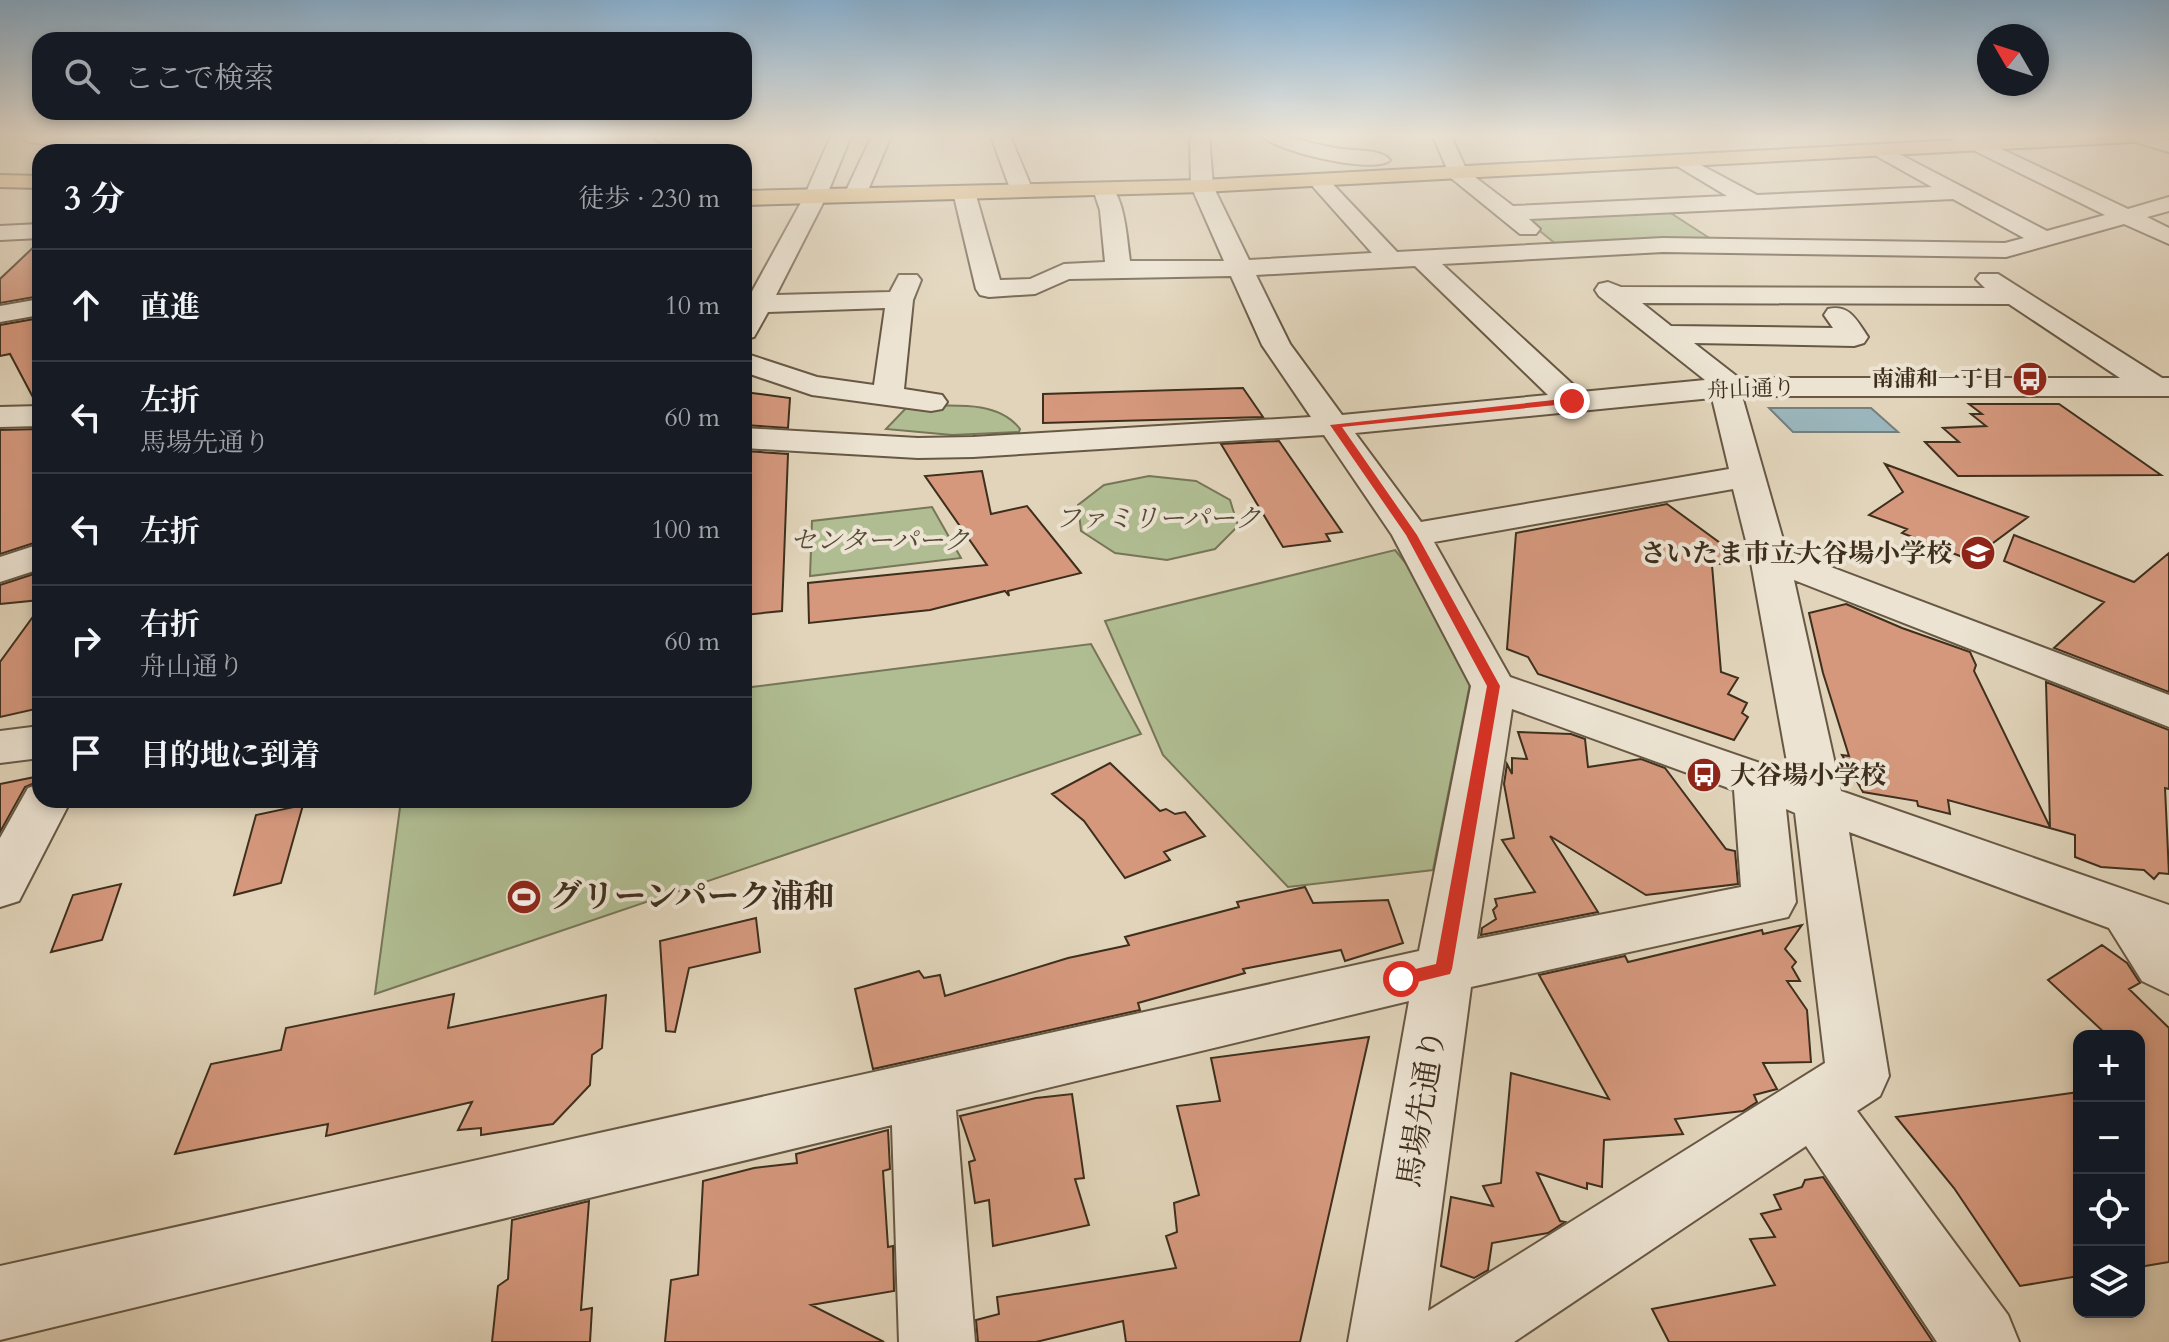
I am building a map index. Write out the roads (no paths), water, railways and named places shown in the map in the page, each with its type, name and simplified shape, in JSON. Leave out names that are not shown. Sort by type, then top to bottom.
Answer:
[{"type":"street","points":[[752,317],[814,199]]},
{"type":"street","points":[[966,199],[989,289],[1035,286],[1064,272],[1240,268],[1663,245],[2006,250],[2169,204]]},
{"type":"street","points":[[1107,199],[1118,269]]},
{"type":"street","points":[[1208,199],[1276,345],[1411,535],[1493,686],[2149,920],[2162,965],[2169,970]]},
{"type":"street","points":[[1335,199],[1391,260]]},
{"type":"street","points":[[1448,1342],[1858,1076],[1819,803],[1769,557],[1728,388],[1664,334],[1489,199]]},
{"type":"street","points":[[1748,199],[1837,247]]},
{"type":"street","points":[[1507,213],[1822,199]]},
{"type":"street","points":[[1969,199],[2044,239]]},
{"type":"street","points":[[2090,199],[2169,237]]},
{"type":"street","points":[[1667,206],[1731,246]]},
{"type":"street","points":[[0,248],[21,232]]},
{"type":"street","points":[[1939,247],[2162,387]]},
{"type":"street","points":[[1422,259],[1572,401]]},
{"type":"street","points":[[759,304],[904,290],[888,395]]},
{"type":"street","points":[[1614,295],[2015,296]]},
{"type":"street","points":[[0,314],[32,308]]},
{"type":"street","points":[[1664,334],[1854,337],[1838,315]]},
{"type":"street","points":[[752,365],[812,386],[931,402]]},
{"type":"street","name":"舟山通り","points":[[752,438],[918,448],[973,447],[1335,425],[1728,388],[2162,387]]},
{"type":"street","points":[[1411,535],[1748,476]]},
{"type":"street","points":[[1769,557],[2169,712]]},
{"type":"street","points":[[0,570],[32,559]]},
{"type":"street","name":"馬場先通り","points":[[1386,1342],[1444,969],[1493,686]]},
{"type":"street","points":[[0,747],[32,743]]},
{"type":"street","points":[[0,1303],[1444,969],[1769,902],[1758,780]]},
{"type":"street","points":[[0,887],[42,808]]},
{"type":"street","points":[[923,1090],[937,1342]]},
{"type":"street","points":[[1815,1105],[1981,1342]]},
{"type":"water","points":[[1769,408],[1871,408],[1898,432],[1793,432]]},
{"type":"place","name":"南浦和一丁目","points":[[2030,379]]},
{"type":"place","name":"さいたま市立大谷場小学校","points":[[1978,553]]},
{"type":"place","name":"大谷場小学校","points":[[1704,775]]},
{"type":"place","name":"グリーンパーク浦和","points":[[524,897]]},
{"type":"park label","name":"ファミリーパーク","points":[[1158,518]]},
{"type":"park label","name":"センターパーク","points":[[880,540]]}]
